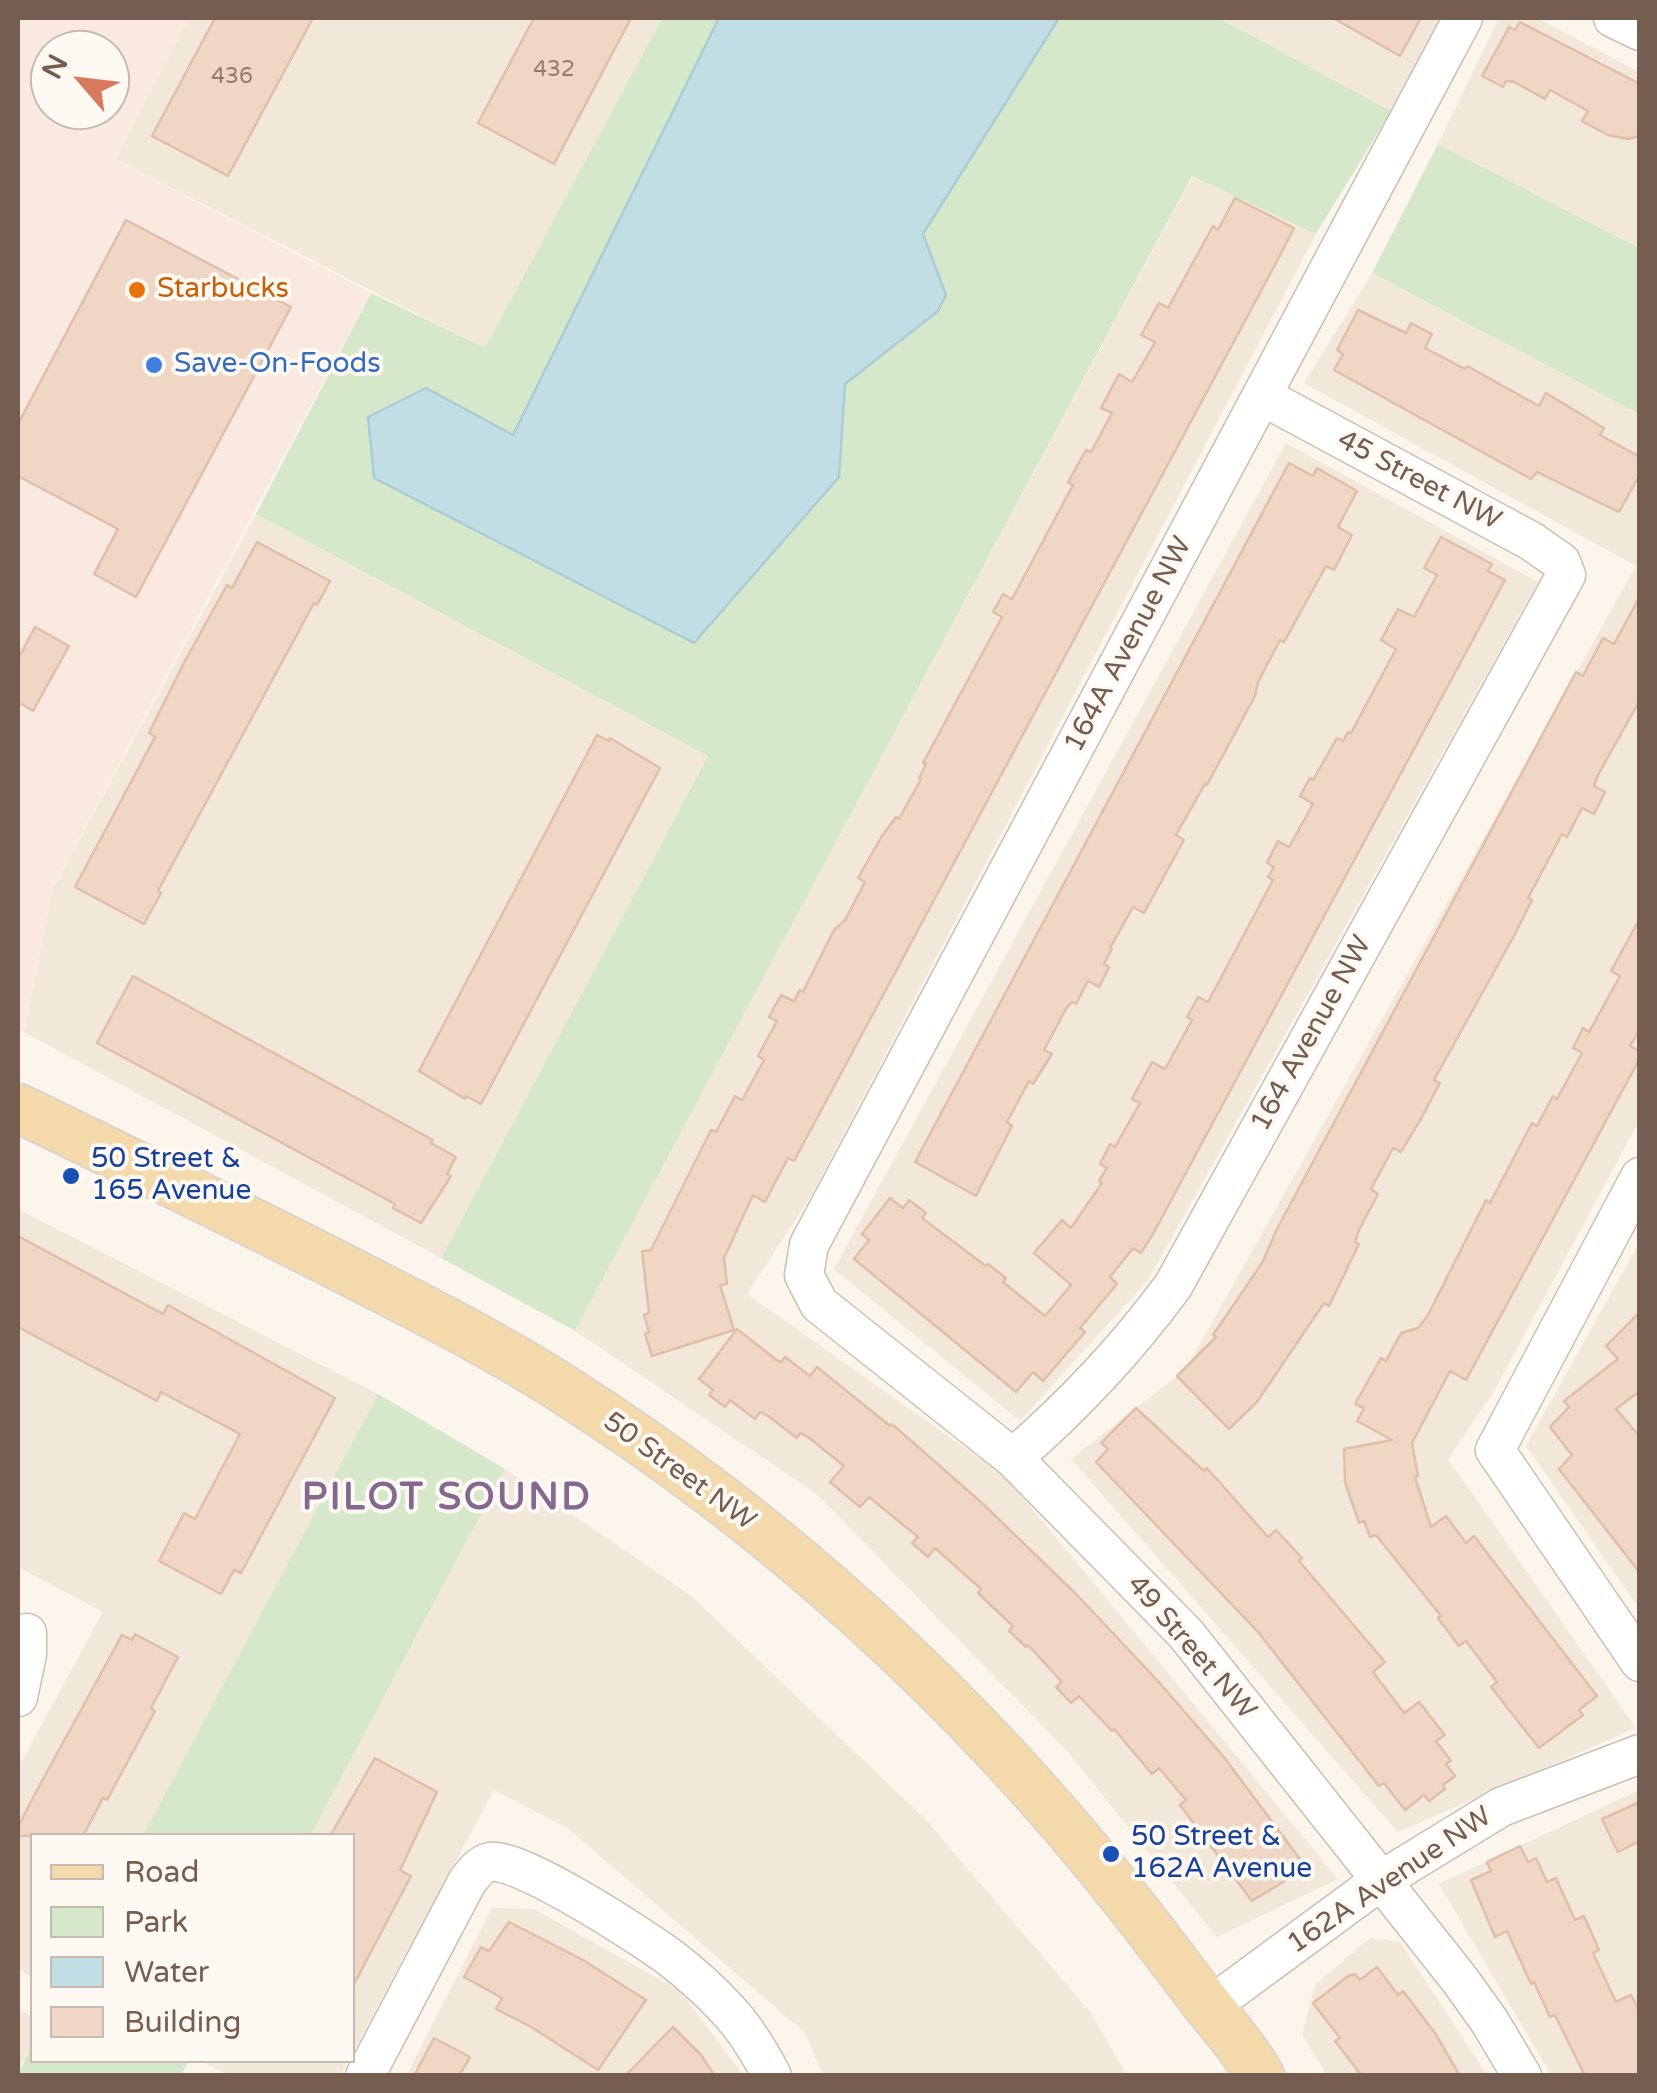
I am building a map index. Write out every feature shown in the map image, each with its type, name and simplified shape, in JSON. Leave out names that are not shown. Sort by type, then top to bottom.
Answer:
[{"type":"main road","name":"50 Street NW","points":[[18,1108],[452,1325],[560,1387],[716,1496],[839,1597],[958,1709],[1096,1862],[1260,2076]]},
{"type":"main road","name":"50 Street NW","points":[[1209,2007],[1214,2044],[1232,2076]]},
{"type":"street","name":"164A Avenue NW","points":[[804,1275],[808,1245],[1464,18]]},
{"type":"street","points":[[1613,18],[1640,32]]},
{"type":"street","name":"45 Street NW","points":[[1262,396],[1531,541],[1561,562],[1566,575]]},
{"type":"street","name":"164 Avenue NW","points":[[1012,1458],[1133,1341],[1173,1286],[1566,575]]},
{"type":"street","points":[[1640,1177],[1495,1450],[1640,1662]]},
{"type":"street","name":"49 Street NW","points":[[804,1275],[819,1304],[1012,1458],[1186,1634],[1460,1980],[1522,2076]]},
{"type":"street","points":[[18,1697],[24,1675],[26,1632]]},
{"type":"street","name":"162A Avenue NW","points":[[1209,2007],[1380,1881],[1501,1806],[1640,1754]]},
{"type":"street","points":[[365,2076],[468,1882],[489,1862],[529,1873],[676,1962],[727,2008],[772,2076]]},
{"type":"shaded area","points":[[18,18],[189,18],[115,159],[371,293],[53,887],[24,1032],[18,1028]]},
{"type":"shaded area","points":[[189,18],[662,18],[485,349],[115,159]]},
{"type":"shaded area","points":[[1219,18],[1442,18],[1391,111]]},
{"type":"shaded area","points":[[1499,18],[1537,18],[1639,72],[1639,248],[1438,144]]},
{"type":"shaded area","points":[[1193,176],[1316,234],[811,1196],[747,1294],[1006,1477],[1338,1879],[1217,1937],[1067,1751],[817,1494],[575,1331]]},
{"type":"shaded area","points":[[1372,273],[1639,414],[1639,1121],[1493,1393],[1448,1459],[1636,1728],[1398,1832],[1071,1459],[1186,1369],[1636,566],[1304,383]]},
{"type":"shaded area","points":[[1286,443],[1538,582],[1148,1280],[1020,1421],[834,1269]]},
{"type":"shaded area","points":[[256,514],[708,756],[441,1258],[24,1032],[53,888]]},
{"type":"shaded area","points":[[18,1209],[378,1394],[144,1833],[30,1833],[30,1976],[18,1969],[18,1768],[103,1612],[18,1567]]},
{"type":"shaded area","points":[[1639,1243],[1639,1608],[1526,1446]]},
{"type":"shaded area","points":[[505,1469],[689,1594],[926,1820],[1090,2012],[1127,2075],[823,2075],[805,2033],[569,1829],[494,1790],[355,2048],[355,1833],[313,1833]]},
{"type":"shaded area","points":[[1639,1790],[1639,2075],[1551,2075],[1439,1884]]},
{"type":"shaded area","points":[[492,1908],[534,1909],[680,1991],[743,2075],[406,2076]]},
{"type":"shaded area","points":[[1370,1938],[1400,1942],[1487,2075],[1327,2075],[1302,2034],[1315,1985]]},
{"type":"shaded area","points":[[18,2009],[30,2015],[30,2047],[18,2071]]},
{"type":"shaded area","points":[[204,2063],[347,2063],[340,2076],[229,2075]]},
{"type":"green space","points":[[662,18],[1219,18],[1391,111],[1316,234],[1192,176],[575,1331],[441,1258],[708,756],[256,514],[371,293],[485,348]]},
{"type":"green space","points":[[1438,144],[1639,248],[1639,414],[1372,273]]},
{"type":"green space","points":[[378,1394],[505,1469],[312,1833],[144,1833]]},
{"type":"green space","points":[[30,2048],[30,2063],[188,2063],[181,2075],[18,2075]]},
{"type":"water","points":[[719,18],[1059,18],[923,234],[946,295],[938,311],[845,384],[839,477],[694,643],[374,478],[368,417],[426,388],[513,435]]},
{"type":"building","points":[[215,18],[313,18],[228,176],[152,136]]},
{"type":"building","points":[[534,18],[631,18],[554,164],[478,123]]},
{"type":"building","points":[[1333,18],[1421,18],[1400,56]]},
{"type":"building","points":[[1520,22],[1640,84],[1640,136],[1628,139],[1608,135],[1582,121],[1588,111],[1550,90],[1545,99],[1514,82],[1506,81],[1503,87],[1482,76],[1509,27],[1515,30]]},
{"type":"building","points":[[1235,198],[1294,228],[794,1161],[788,1158],[765,1202],[753,1195],[724,1258],[727,1284],[720,1285],[734,1330],[652,1356],[645,1334],[649,1332],[644,1315],[649,1313],[642,1251],[651,1250],[711,1130],[716,1132],[735,1096],[742,1100],[764,1060],[758,1056],[777,1021],[769,1017],[781,995],[794,1001],[800,990],[803,992],[834,930],[845,920],[865,882],[858,878],[882,836],[896,817],[899,819],[921,779],[926,764],[923,763],[1002,617],[993,612],[1003,594],[1012,599],[1073,485],[1068,482],[1086,450],[1091,452],[1112,413],[1101,408],[1119,374],[1132,382],[1155,342],[1141,335],[1159,303],[1168,308],[1213,226],[1218,230]]},
{"type":"building","name":"Save-On-Foods","points":[[126,220],[291,307],[136,597],[94,574],[118,529],[18,476],[18,424]]},
{"type":"building","points":[[1358,310],[1406,333],[1411,323],[1432,334],[1425,348],[1465,369],[1467,366],[1539,406],[1546,393],[1604,428],[1600,435],[1640,457],[1640,474],[1619,512],[1537,472],[1531,479],[1334,370],[1343,354],[1337,350]]},
{"type":"building","points":[[1289,463],[1313,476],[1317,468],[1357,491],[1338,527],[1352,535],[1334,570],[1326,566],[1284,642],[1280,640],[1255,696],[1176,835],[1184,840],[1144,913],[1133,907],[1110,948],[1104,964],[1109,967],[1099,987],[1088,981],[1076,1004],[1072,1002],[1067,1007],[1044,1050],[1052,1054],[1033,1084],[1029,1081],[1007,1122],[1012,1126],[976,1196],[915,1162]]},
{"type":"building","points":[[1441,537],[1492,564],[1488,571],[1505,580],[1153,1234],[1141,1253],[1133,1248],[1110,1277],[1117,1284],[1080,1328],[1085,1332],[1043,1381],[1033,1372],[1016,1392],[854,1259],[869,1240],[862,1234],[890,1198],[903,1208],[909,1200],[926,1213],[922,1218],[1006,1278],[1003,1282],[1045,1316],[1071,1285],[1034,1253],[1062,1220],[1071,1228],[1102,1183],[1099,1181],[1107,1168],[1100,1164],[1110,1144],[1115,1147],[1140,1103],[1132,1099],[1152,1062],[1165,1069],[1192,1020],[1187,1017],[1198,997],[1208,1002],[1273,880],[1268,877],[1274,867],[1267,863],[1278,841],[1289,847],[1313,804],[1300,796],[1337,738],[1343,741],[1351,733],[1396,649],[1381,640],[1398,609],[1414,617],[1437,575],[1424,568]]},
{"type":"building","points":[[257,542],[330,581],[317,605],[314,603],[158,891],[161,893],[144,924],[75,887],[155,737],[149,733],[185,661],[227,585],[232,588]]},
{"type":"building","points":[[1640,596],[1640,700],[1598,775],[1594,786],[1605,792],[1594,814],[1582,808],[1567,837],[1562,834],[1528,898],[1532,900],[1515,934],[1434,1080],[1440,1083],[1422,1117],[1401,1152],[1393,1148],[1371,1189],[1378,1194],[1329,1306],[1324,1303],[1257,1402],[1229,1429],[1177,1376],[1216,1337],[1213,1335],[1262,1263],[1576,672],[1583,676],[1603,638],[1614,644]]},
{"type":"building","points":[[35,627],[69,646],[33,711],[18,702],[18,659]]},
{"type":"building","points":[[597,735],[609,741],[610,738],[660,768],[481,1104],[466,1096],[465,1099],[419,1071]]},
{"type":"building","points":[[1640,918],[1640,1029],[1630,1046],[1640,1051],[1640,1058],[1466,1380],[1450,1371],[1412,1443],[1418,1476],[1415,1477],[1431,1527],[1446,1516],[1466,1543],[1474,1536],[1597,1696],[1579,1710],[1583,1715],[1539,1748],[1491,1687],[1497,1682],[1466,1641],[1459,1646],[1438,1618],[1441,1616],[1376,1535],[1370,1537],[1364,1521],[1359,1523],[1345,1482],[1344,1449],[1392,1440],[1357,1421],[1364,1408],[1355,1404],[1381,1358],[1386,1361],[1401,1333],[1418,1328],[1428,1315],[1486,1200],[1490,1203],[1532,1123],[1537,1126],[1553,1096],[1557,1099],[1582,1053],[1573,1048],[1583,1028],[1589,1032],[1620,976],[1611,971]]},
{"type":"building","points":[[133,976],[433,1140],[431,1143],[456,1157],[447,1174],[451,1176],[421,1223],[393,1208],[395,1204],[97,1043]]},
{"type":"building","points":[[18,1236],[163,1314],[168,1305],[335,1398],[241,1573],[234,1570],[221,1594],[159,1561],[184,1513],[195,1519],[240,1434],[161,1392],[157,1401],[18,1327]]},
{"type":"building","points":[[1640,1312],[1640,1391],[1616,1409],[1640,1437],[1640,1573],[1559,1469],[1572,1455],[1550,1427],[1569,1407],[1564,1401],[1618,1359],[1606,1346]]},
{"type":"building","points":[[737,1329],[778,1361],[785,1357],[810,1376],[817,1367],[892,1424],[982,1503],[1078,1596],[1223,1756],[1300,1859],[1280,1875],[1285,1881],[1252,1901],[1180,1805],[1186,1800],[1159,1768],[1152,1774],[1114,1729],[1079,1696],[1071,1703],[1056,1687],[1062,1682],[1028,1645],[1009,1631],[1013,1626],[978,1593],[981,1589],[935,1548],[928,1557],[912,1543],[918,1537],[869,1497],[860,1507],[830,1482],[844,1466],[808,1437],[800,1433],[797,1438],[760,1412],[755,1419],[730,1400],[725,1407],[709,1395],[713,1390],[699,1379]]},
{"type":"building","points":[[1136,1408],[1204,1471],[1207,1468],[1268,1537],[1276,1530],[1302,1558],[1299,1561],[1385,1662],[1373,1672],[1404,1713],[1419,1702],[1445,1735],[1436,1741],[1451,1761],[1446,1764],[1455,1776],[1443,1785],[1445,1789],[1429,1801],[1424,1795],[1405,1810],[1384,1783],[1379,1786],[1258,1632],[1096,1462],[1108,1449],[1101,1443]]},
{"type":"building","points":[[135,1634],[178,1657],[151,1708],[155,1711],[107,1800],[103,1798],[85,1833],[18,1836],[18,1827],[36,1792],[122,1635],[132,1640]]},
{"type":"building","points":[[375,1758],[437,1792],[400,1870],[411,1876],[355,1982],[355,1833],[332,1833]]},
{"type":"building","points":[[1640,1802],[1640,1841],[1618,1852],[1602,1819]]},
{"type":"building","points":[[1520,1846],[1528,1862],[1536,1858],[1547,1882],[1556,1878],[1575,1920],[1584,1916],[1599,1950],[1593,1953],[1616,2002],[1631,1995],[1640,2012],[1640,2076],[1585,2076],[1555,2015],[1550,2017],[1534,1982],[1531,1984],[1507,1931],[1495,1937],[1471,1880],[1491,1871],[1487,1862]]},
{"type":"building","points":[[509,1922],[583,1960],[646,2000],[598,2070],[496,2009],[502,1998],[464,1977],[481,1947],[489,1951]]},
{"type":"building","points":[[1377,1967],[1398,1995],[1403,1991],[1435,2033],[1460,2076],[1361,2075],[1335,2041],[1340,2038],[1313,2003],[1348,1976],[1355,1974],[1360,1980]]},
{"type":"building","points":[[673,2027],[701,2055],[715,2076],[625,2076]]},
{"type":"building","points":[[434,2038],[470,2057],[459,2076],[414,2076]]},
{"type":"place","name":"Starbucks","points":[[137,290]]},
{"type":"place","name":"Save-On-Foods","points":[[154,365]]},
{"type":"place","name":"50 Street & 165 Avenue","points":[[71,1176]]},
{"type":"place","name":"50 Street & 162A Avenue","points":[[1111,1854]]},
{"type":"district","name":"PILOT SOUND","points":[[447,1499]]}]
